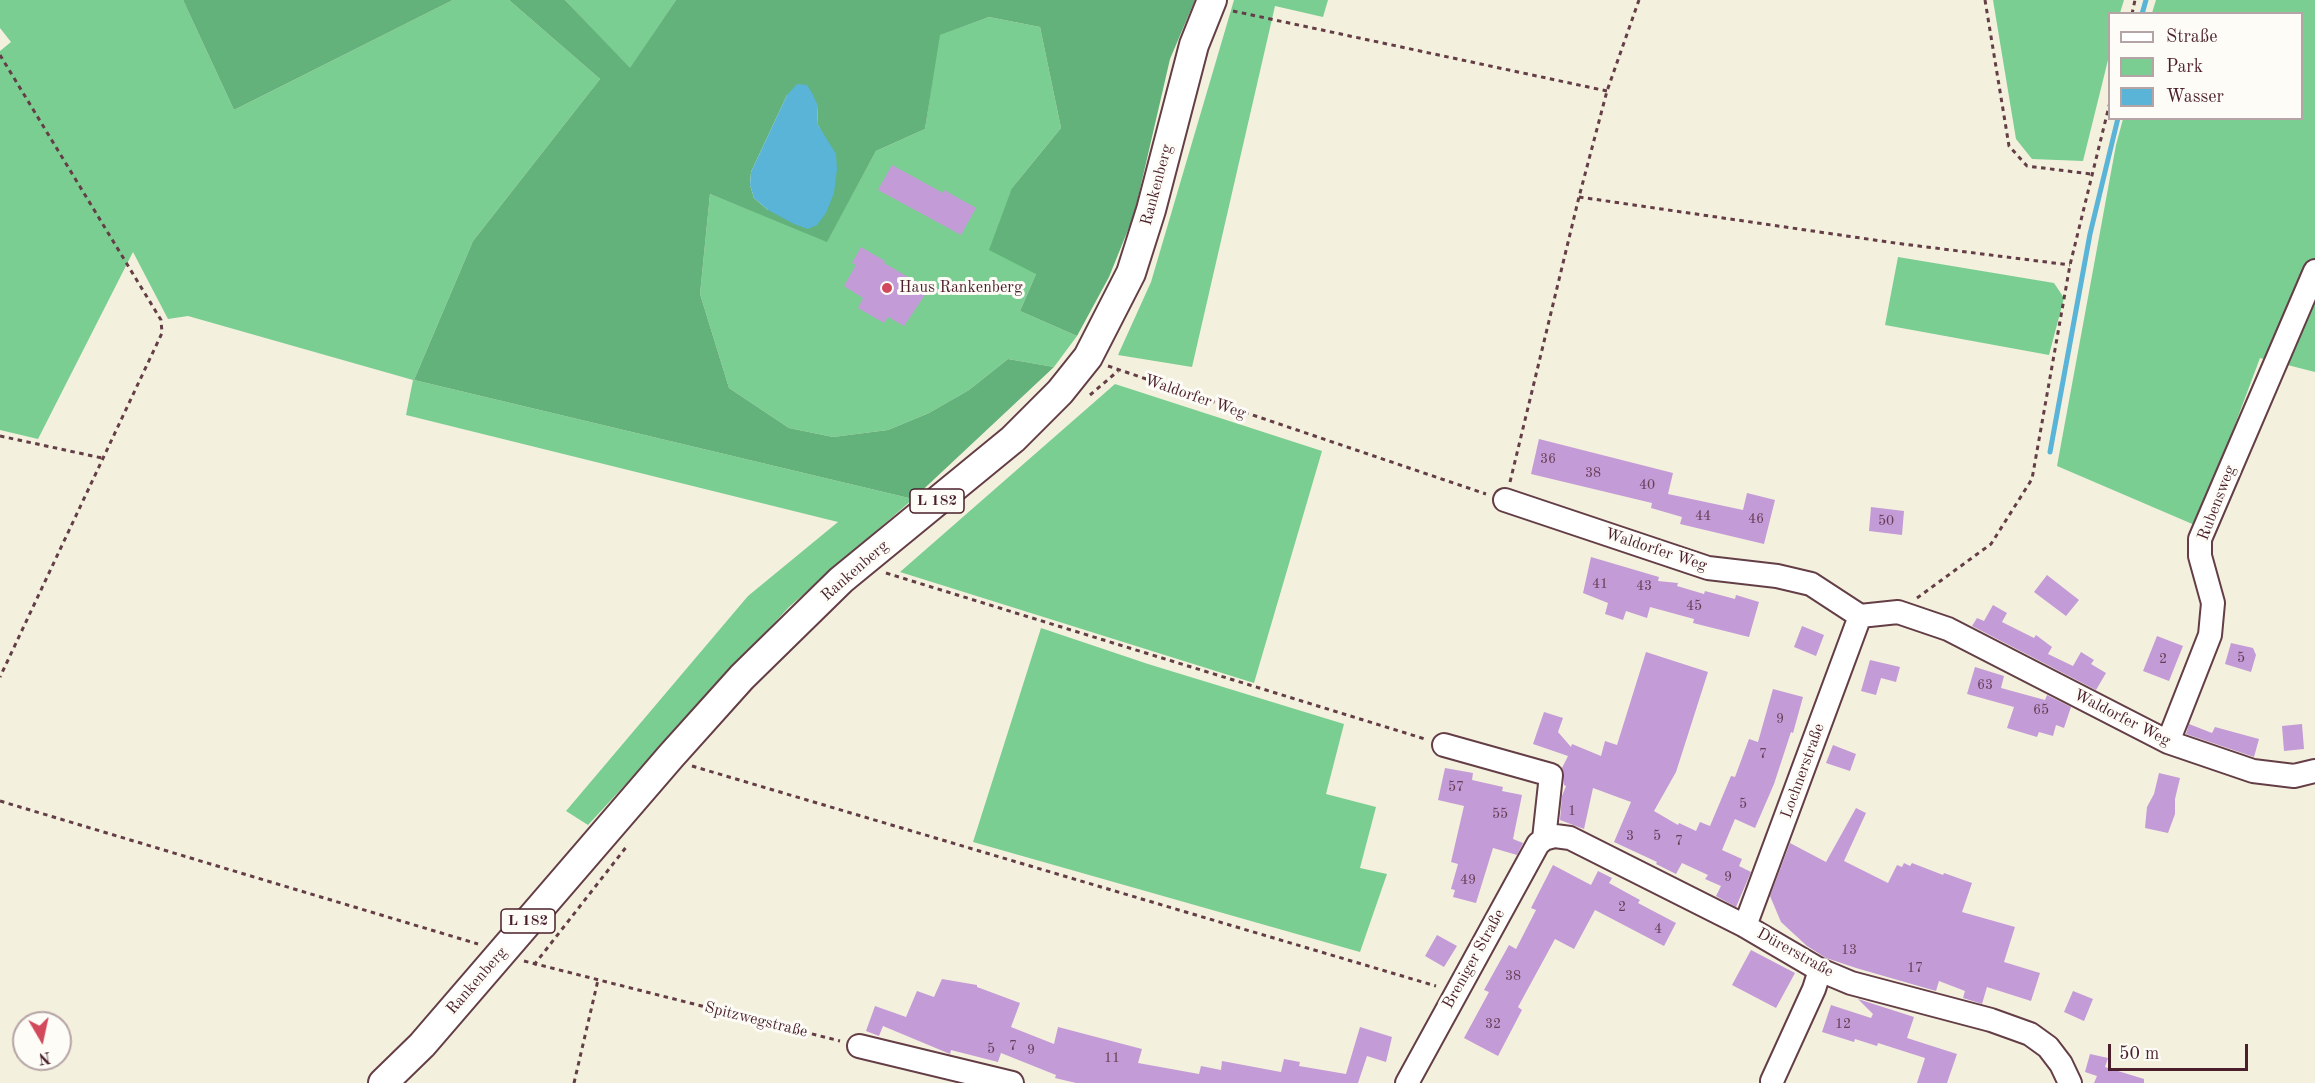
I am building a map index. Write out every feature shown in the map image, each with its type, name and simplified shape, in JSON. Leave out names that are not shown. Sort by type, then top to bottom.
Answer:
[{"type":"main road","name":"Rankenberg","points":[[383,1083],[422,1045],[742,677],[841,580],[1013,439],[1060,392],[1088,357],[1131,273],[1151,210],[1194,45],[1211,3]]},
{"type":"street","name":"Rubensweg","points":[[2168,742],[2210,635],[2214,603],[2200,556],[2200,539],[2315,271]]},
{"type":"street","name":"Waldorfer Weg","points":[[1505,500],[1708,568],[1777,576],[1811,584],[1860,616],[1898,612],[1948,629],[2168,742],[2253,771],[2294,776],[2315,771]]},
{"type":"street","name":"Lochnerstraße","points":[[1745,926],[1860,616]]},
{"type":"street","points":[[1444,745],[1551,775],[1544,838]]},
{"type":"street","name":"Dürerstraße","points":[[1544,838],[1555,836],[1570,838],[1745,926],[1820,970],[1851,983],[1990,1020],[2031,1034],[2048,1047],[2061,1064],[2070,1083]]},
{"type":"street","name":"Breniger Straße","points":[[1407,1083],[1538,844],[1544,838]]},
{"type":"street","points":[[1772,1081],[1814,989],[1820,970]]},
{"type":"street","points":[[859,1046],[1012,1083]]},
{"type":"path","points":[[1505,500],[1607,91],[1639,0]]},
{"type":"path","points":[[1985,0],[2009,146],[2027,166],[2091,174]]},
{"type":"path","points":[[1211,3],[1607,91]]},
{"type":"path","points":[[0,55],[161,320],[162,333],[0,677]]},
{"type":"path","points":[[1898,612],[1991,544],[2032,479],[2070,265],[2108,106]]},
{"type":"path","points":[[1579,197],[1895,243],[2070,265]]},
{"type":"path","name":"Waldorfer Weg","points":[[1088,357],[1118,371],[1505,500]]},
{"type":"path","points":[[0,436],[102,458]]},
{"type":"path","points":[[883,572],[1444,745]]},
{"type":"path","points":[[690,766],[1456,992]]},
{"type":"path","name":"Spitzwegstraße","points":[[0,801],[502,951],[534,964],[859,1046]]},
{"type":"path","points":[[534,964],[633,838]]},
{"type":"path","points":[[574,1083],[598,980]]},
{"type":"green space","points":[[0,0],[183,0],[234,110],[453,0],[509,0],[600,79],[473,241],[414,380],[913,499],[789,607],[588,825],[566,811],[748,596],[838,522],[406,415],[413,380],[188,316],[168,319],[133,252],[38,439],[0,430],[0,51],[11,42],[0,28]]},
{"type":"green space","points":[[183,0],[453,0],[234,110]]},
{"type":"green space","points":[[509,0],[565,0],[630,68],[676,0],[1195,0],[1170,59],[1134,215],[1109,277],[1077,336],[1020,311],[1036,274],[989,250],[1012,188],[1061,128],[1040,27],[989,17],[940,35],[925,129],[876,151],[827,242],[710,194],[700,294],[729,388],[789,428],[833,437],[888,430],[929,413],[969,390],[1008,359],[1054,367],[913,499],[414,380],[473,241],[600,79]],"holes":[[[787,95],[817,104],[818,125],[825,138],[768,210],[754,198],[750,185],[751,172]]]},
{"type":"green space","points":[[565,0],[676,0],[630,69]]},
{"type":"green space","points":[[1234,0],[1328,0],[1323,17],[1275,6],[1192,367],[1118,355],[1151,282]]},
{"type":"green space","points":[[1993,0],[2124,0],[2120,12],[2108,12],[2108,60],[2083,161],[2032,159],[2016,139]]},
{"type":"green space","points":[[2156,0],[2315,0],[2315,372],[2260,358],[2197,526],[2057,466],[2116,145],[2123,120],[2303,120],[2303,12],[2152,12]]},
{"type":"green space","points":[[989,17],[1040,27],[1061,128],[1012,188],[1036,274],[1020,311],[1077,336],[1054,367],[1008,359],[969,390],[929,413],[888,430],[833,437],[789,428],[729,388],[700,294],[710,194],[827,241],[876,151],[925,129],[939,35]]},
{"type":"green space","points":[[1898,257],[2054,283],[2064,298],[2049,355],[1885,325]]},
{"type":"green space","points":[[1115,384],[1322,451],[1254,683],[900,572]]},
{"type":"green space","points":[[1041,628],[1148,664],[1344,724],[1326,794],[1376,807],[1360,868],[1387,874],[1360,952],[973,842]]},
{"type":"water","points":[[797,84],[807,85],[812,93],[817,104],[818,125],[836,154],[834,193],[826,213],[817,225],[808,229],[768,210],[754,198],[750,185],[751,172],[787,95]]},
{"type":"building","points":[[892,165],[976,208],[961,235],[878,190]]},
{"type":"building","name":"Haus Rankenberg","points":[[861,247],[929,289],[904,326],[888,317],[884,323],[858,308],[863,298],[844,286],[856,265],[852,263]]},
{"type":"building","points":[[1539,439],[1673,473],[1668,494],[1743,510],[1747,493],[1775,500],[1764,544],[1680,524],[1682,517],[1651,508],[1652,503],[1531,474]]},
{"type":"building","points":[[1871,507],[1904,511],[1902,535],[1869,531]]},
{"type":"building","points":[[1591,557],[1659,577],[1658,581],[1678,583],[1677,586],[1704,594],[1705,591],[1735,599],[1736,595],[1759,602],[1749,637],[1693,623],[1694,619],[1650,607],[1647,618],[1626,611],[1623,620],[1605,614],[1608,603],[1583,593]]},
{"type":"building","points":[[2047,575],[2079,600],[2066,616],[2034,592]]},
{"type":"building","points":[[1993,605],[2007,613],[2002,622],[2034,638],[2036,635],[2052,647],[2048,654],[2073,666],[2081,652],[2094,660],[2091,664],[2106,673],[2096,690],[1972,626],[1977,618],[1984,621]]},
{"type":"building","points":[[1802,626],[1824,635],[1816,656],[1794,647]]},
{"type":"building","points":[[2157,636],[2183,646],[2169,681],[2143,671]]},
{"type":"building","points":[[2231,643],[2253,648],[2256,655],[2251,672],[2225,664]]},
{"type":"building","points":[[1646,652],[1708,672],[1676,772],[1654,811],[1678,825],[1679,823],[1696,831],[1700,822],[1710,826],[1731,776],[1735,777],[1749,739],[1758,742],[1773,689],[1803,697],[1793,733],[1791,732],[1774,784],[1755,828],[1735,819],[1722,850],[1742,859],[1739,866],[1751,872],[1736,907],[1716,896],[1721,886],[1705,879],[1708,875],[1682,863],[1676,874],[1656,864],[1657,862],[1614,842],[1631,802],[1593,788],[1584,829],[1560,820],[1562,796],[1566,786],[1562,768],[1568,756],[1533,744],[1544,712],[1563,718],[1558,732],[1571,747],[1572,744],[1601,756],[1605,741],[1617,745]]},
{"type":"building","points":[[1870,660],[1900,667],[1896,682],[1881,678],[1876,695],[1861,691]]},
{"type":"building","points":[[1975,667],[2004,676],[2001,688],[2045,700],[2047,695],[2071,707],[2064,728],[2056,725],[2053,736],[2039,732],[2037,737],[2007,728],[2014,707],[1967,694]]},
{"type":"building","points":[[2189,724],[2212,733],[2215,727],[2259,739],[2254,757],[2186,734]]},
{"type":"building","points":[[2302,724],[2304,749],[2284,751],[2282,726]]},
{"type":"building","points":[[1833,745],[1856,754],[1850,771],[1826,763]]},
{"type":"building","points":[[1445,768],[1473,773],[1472,780],[1503,787],[1502,791],[1522,795],[1513,839],[1523,843],[1517,855],[1493,848],[1476,903],[1453,897],[1455,890],[1451,889],[1458,864],[1451,862],[1464,806],[1438,800]]},
{"type":"building","points":[[2159,773],[2180,778],[2175,799],[2175,814],[2168,833],[2145,828],[2147,807],[2154,794]]},
{"type":"building","points":[[1856,808],[1866,813],[1844,861],[1888,883],[1897,865],[1902,867],[1904,863],[1910,866],[1912,863],[1972,883],[1962,912],[2015,927],[2004,962],[2040,973],[2031,1001],[1987,987],[1982,1004],[1963,998],[1965,991],[1939,981],[1936,991],[1856,968],[1826,958],[1807,946],[1781,922],[1770,896],[1790,843],[1826,862]]},
{"type":"building","points":[[1553,865],[1591,885],[1598,871],[1612,878],[1609,883],[1640,900],[1638,903],[1676,923],[1664,946],[1595,910],[1574,949],[1555,939],[1518,1007],[1522,1010],[1498,1056],[1464,1038],[1489,992],[1484,990],[1509,945],[1516,949],[1536,910],[1531,908]]},
{"type":"building","points":[[1437,935],[1457,946],[1444,967],[1425,956]]},
{"type":"building","points":[[1751,950],[1795,973],[1776,1008],[1732,985]]},
{"type":"building","points":[[942,979],[977,985],[977,987],[1020,1003],[1011,1027],[1054,1044],[1058,1027],[1142,1049],[1138,1063],[1199,1074],[1201,1066],[1221,1070],[1222,1061],[1281,1072],[1284,1059],[1300,1062],[1299,1066],[1346,1074],[1360,1027],[1392,1037],[1386,1062],[1367,1056],[1358,1083],[1076,1083],[1055,1078],[1056,1075],[1001,1053],[998,1062],[951,1050],[950,1054],[883,1026],[879,1036],[866,1031],[875,1006],[906,1017],[917,991],[934,997]]},
{"type":"building","points":[[2073,991],[2093,999],[2084,1021],[2064,1012]]},
{"type":"building","points":[[1858,999],[1914,1017],[1907,1038],[1957,1054],[1947,1083],[1917,1083],[1925,1058],[1878,1043],[1877,1046],[1855,1039],[1854,1042],[1822,1032],[1831,1005],[1871,1018],[1873,1014]]},
{"type":"building","points":[[2090,1054],[2108,1058],[2105,1067],[2144,1079],[2144,1083],[2094,1083],[2097,1076],[2085,1072]]},
{"type":"waterway","points":[[2143,12],[2146,0]]},
{"type":"waterway","points":[[2050,452],[2090,234],[2118,120]]},
{"type":"place","name":"Haus Rankenberg","points":[[887,288]]}]
